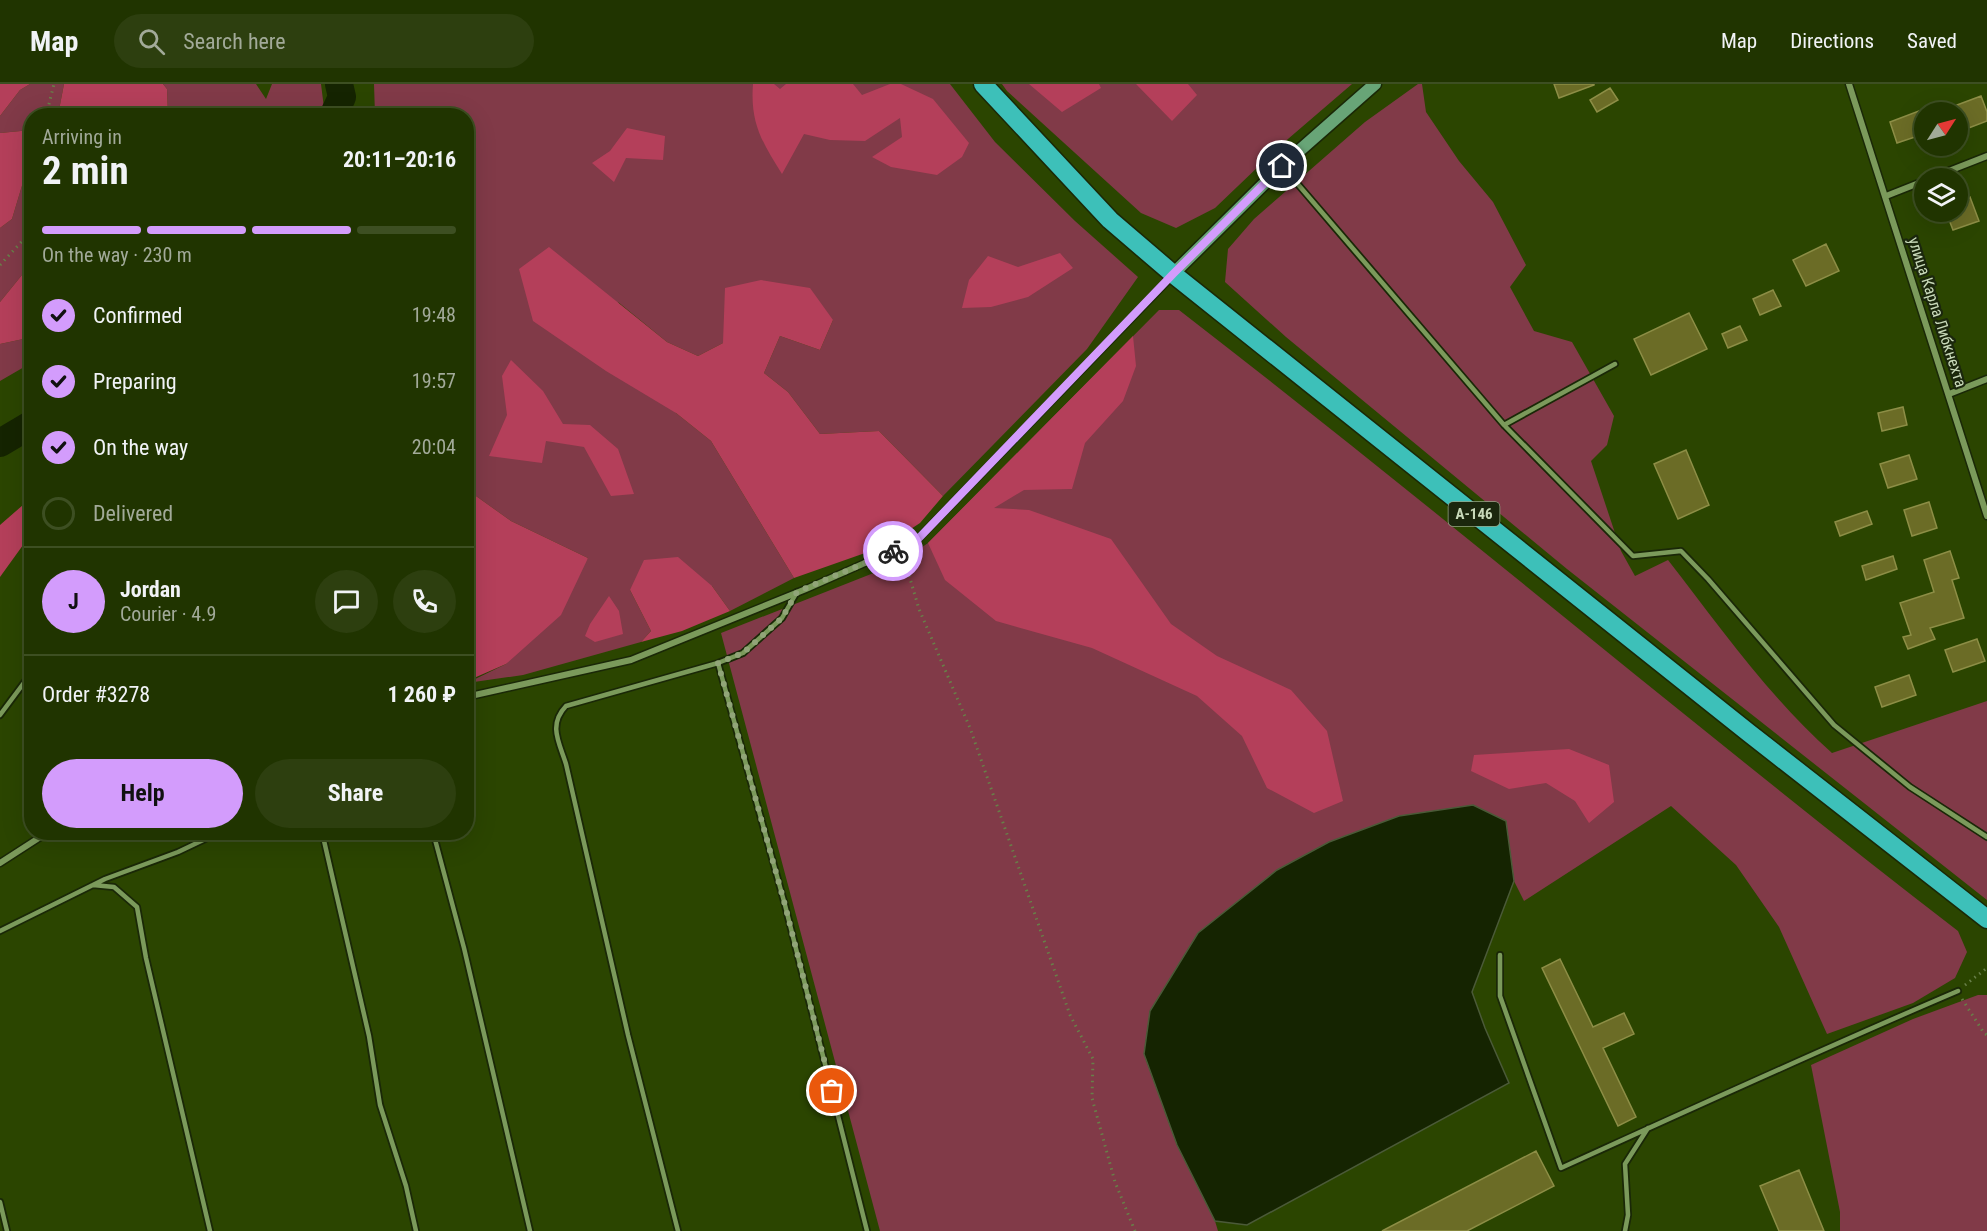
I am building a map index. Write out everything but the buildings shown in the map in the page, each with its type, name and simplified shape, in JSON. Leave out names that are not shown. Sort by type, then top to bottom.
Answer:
[{"type":"highway","name":"А-146","points":[[983,84],[1110,220],[1173,274],[1987,919]]},
{"type":"main road","points":[[1173,274],[1282,166],[1375,84]]},
{"type":"street","name":"улица Карла Либкнехта","points":[[1849,84],[1987,516]]},
{"type":"street","points":[[1956,168],[1987,156]]},
{"type":"street","points":[[1886,196],[1914,185]]},
{"type":"street","points":[[474,695],[631,660],[917,540],[1173,274]]},
{"type":"street","points":[[1949,394],[1987,379]]},
{"type":"street","points":[[0,864],[36,840]]},
{"type":"lane","points":[[1282,166],[1504,425],[1633,556],[1681,550],[1834,726],[1910,787],[1987,837]]},
{"type":"lane","points":[[1504,425],[1615,364]]},
{"type":"lane","points":[[678,1231],[628,1035],[566,764],[554,728],[558,715],[566,706],[718,663],[743,653],[782,618],[797,592]]},
{"type":"lane","points":[[718,663],[785,905],[867,1231]]},
{"type":"lane","points":[[0,715],[24,683]]},
{"type":"lane","points":[[0,931],[93,885],[203,840]]},
{"type":"lane","points":[[324,840],[369,1036],[380,1105],[406,1186],[416,1231]]},
{"type":"lane","points":[[435,840],[464,948],[530,1231]]},
{"type":"lane","points":[[93,885],[114,887],[137,907],[146,958],[210,1231]]},
{"type":"lane","points":[[1500,955],[1500,996],[1561,1168],[1819,1050],[1958,991]]},
{"type":"lane","points":[[1625,1231],[1628,1215],[1625,1164],[1648,1128]]},
{"type":"lane","points":[[0,1202],[7,1231]]},
{"type":"path","points":[[48,108],[54,84]]},
{"type":"path","points":[[0,265],[24,239]]},
{"type":"path","points":[[900,548],[919,609],[970,728],[1070,1015],[1093,1059],[1092,1098],[1115,1182],[1135,1231]]},
{"type":"path","points":[[1987,968],[1958,991],[1987,1035]]},
{"type":"shaded area","points":[[0,84],[30,84],[20,90],[0,116]]},
{"type":"shaded area","points":[[30,84],[64,84],[59,108],[24,108],[24,131],[0,133],[0,116],[20,90]]},
{"type":"shaded area","points":[[64,84],[163,84],[167,89],[168,108],[59,108]]},
{"type":"shaded area","points":[[163,84],[256,84],[266,99],[272,84],[321,84],[324,108],[168,108],[167,89]]},
{"type":"shaded area","points":[[374,84],[950,84],[995,142],[1075,221],[1138,277],[1087,349],[943,496],[879,431],[820,434],[788,392],[764,373],[780,336],[820,350],[833,320],[723,343],[698,356],[667,342],[618,302],[676,413],[711,441],[794,578],[730,611],[712,586],[630,590],[651,631],[641,642],[523,675],[474,682],[474,680],[506,664],[588,558],[511,521],[474,495],[474,108],[375,108]]},
{"type":"shaded area","points":[[753,84],[774,84],[780,89],[786,84],[853,84],[862,95],[890,84],[901,84],[933,99],[969,143],[962,157],[937,175],[891,167],[872,157],[902,137],[900,118],[865,141],[830,140],[804,134],[782,174],[759,132],[753,110]]},
{"type":"shaded area","points":[[1002,84],[1352,84],[1281,145],[1215,208],[1176,228],[1141,213]]},
{"type":"shaded area","points":[[1029,84],[1099,84],[1101,88],[1062,112]]},
{"type":"shaded area","points":[[1136,84],[1188,84],[1197,95],[1172,121]]},
{"type":"shaded area","points":[[1418,84],[1422,84],[1426,112],[1459,161],[1493,202],[1526,265],[1510,287],[1534,331],[1572,342],[1614,416],[1607,445],[1591,461],[1621,551],[1635,576],[1668,560],[1766,685],[1832,753],[1987,701],[1987,900],[1567,569],[1286,337],[1225,282],[1228,249],[1254,219],[1365,122]]},
{"type":"shaded area","points":[[627,128],[665,136],[663,160],[626,158],[614,182],[592,163],[610,151]]},
{"type":"shaded area","points":[[24,131],[24,179],[12,219],[0,228],[0,133]]},
{"type":"shaded area","points":[[24,179],[24,272],[0,302],[0,228],[12,219]]},
{"type":"shaded area","points":[[549,247],[667,342],[698,356],[723,343],[725,288],[761,280],[810,288],[833,320],[820,350],[780,336],[764,373],[788,392],[820,434],[879,431],[943,496],[920,523],[885,546],[794,578],[711,441],[676,413],[606,371],[533,321],[519,269]]},
{"type":"shaded area","points":[[1060,253],[1073,268],[1028,297],[991,307],[962,308],[969,280],[988,256],[1018,267]]},
{"type":"shaded area","points":[[24,272],[24,339],[0,344],[0,302]]},
{"type":"shaded area","points":[[1159,310],[1179,310],[1958,931],[1967,952],[1955,978],[1913,1003],[1827,1034],[1779,927],[1736,865],[1671,806],[1524,901],[1514,881],[1506,821],[1329,842],[1277,870],[1198,933],[1150,1011],[1144,1054],[1177,1145],[1218,1231],[880,1231],[721,633],[899,563],[928,543]]},
{"type":"shaded area","points":[[1133,336],[1136,366],[1123,401],[1085,443],[1072,489],[1024,490],[994,508],[1029,510],[1111,539],[1171,624],[1217,656],[1291,690],[1327,731],[1343,801],[1314,813],[1267,788],[1242,736],[1197,696],[1092,648],[996,621],[945,580],[928,543]]},
{"type":"shaded area","points":[[24,339],[24,367],[0,381],[0,344]]},
{"type":"shaded area","points":[[511,360],[543,391],[563,424],[590,425],[618,449],[634,494],[611,496],[584,447],[546,441],[542,463],[489,456],[507,415],[502,376]]},
{"type":"shaded area","points":[[474,495],[511,521],[588,558],[561,615],[506,664],[474,678]]},
{"type":"shaded area","points":[[24,504],[24,544],[0,577],[0,525]]},
{"type":"shaded area","points":[[678,557],[712,586],[730,611],[682,631],[641,642],[651,631],[630,590],[644,560]]},
{"type":"shaded area","points":[[609,596],[619,611],[623,634],[595,642],[585,636],[590,624]]},
{"type":"shaded area","points":[[1569,749],[1609,765],[1614,802],[1589,823],[1575,801],[1546,783],[1509,789],[1471,771],[1474,755]]},
{"type":"shaded area","points":[[1473,805],[1506,821],[1514,881],[1472,992],[1509,1083],[1247,1225],[1215,1221],[1177,1145],[1144,1054],[1150,1011],[1198,933],[1277,870],[1329,842],[1399,816]]},
{"type":"shaded area","points":[[1978,995],[1987,995],[1987,1231],[1840,1231],[1840,1212],[1811,1065],[1913,1019]]},
{"type":"waterway","points":[[337,108],[342,97],[339,84]]},
{"type":"waterway","points":[[0,443],[24,429]]},
{"type":"way so far","points":[[832,1091],[785,905],[718,663],[743,653],[782,618],[797,592],[893,551]]},
{"type":"route","points":[[893,551],[917,540],[1173,274],[1282,166]]}]
